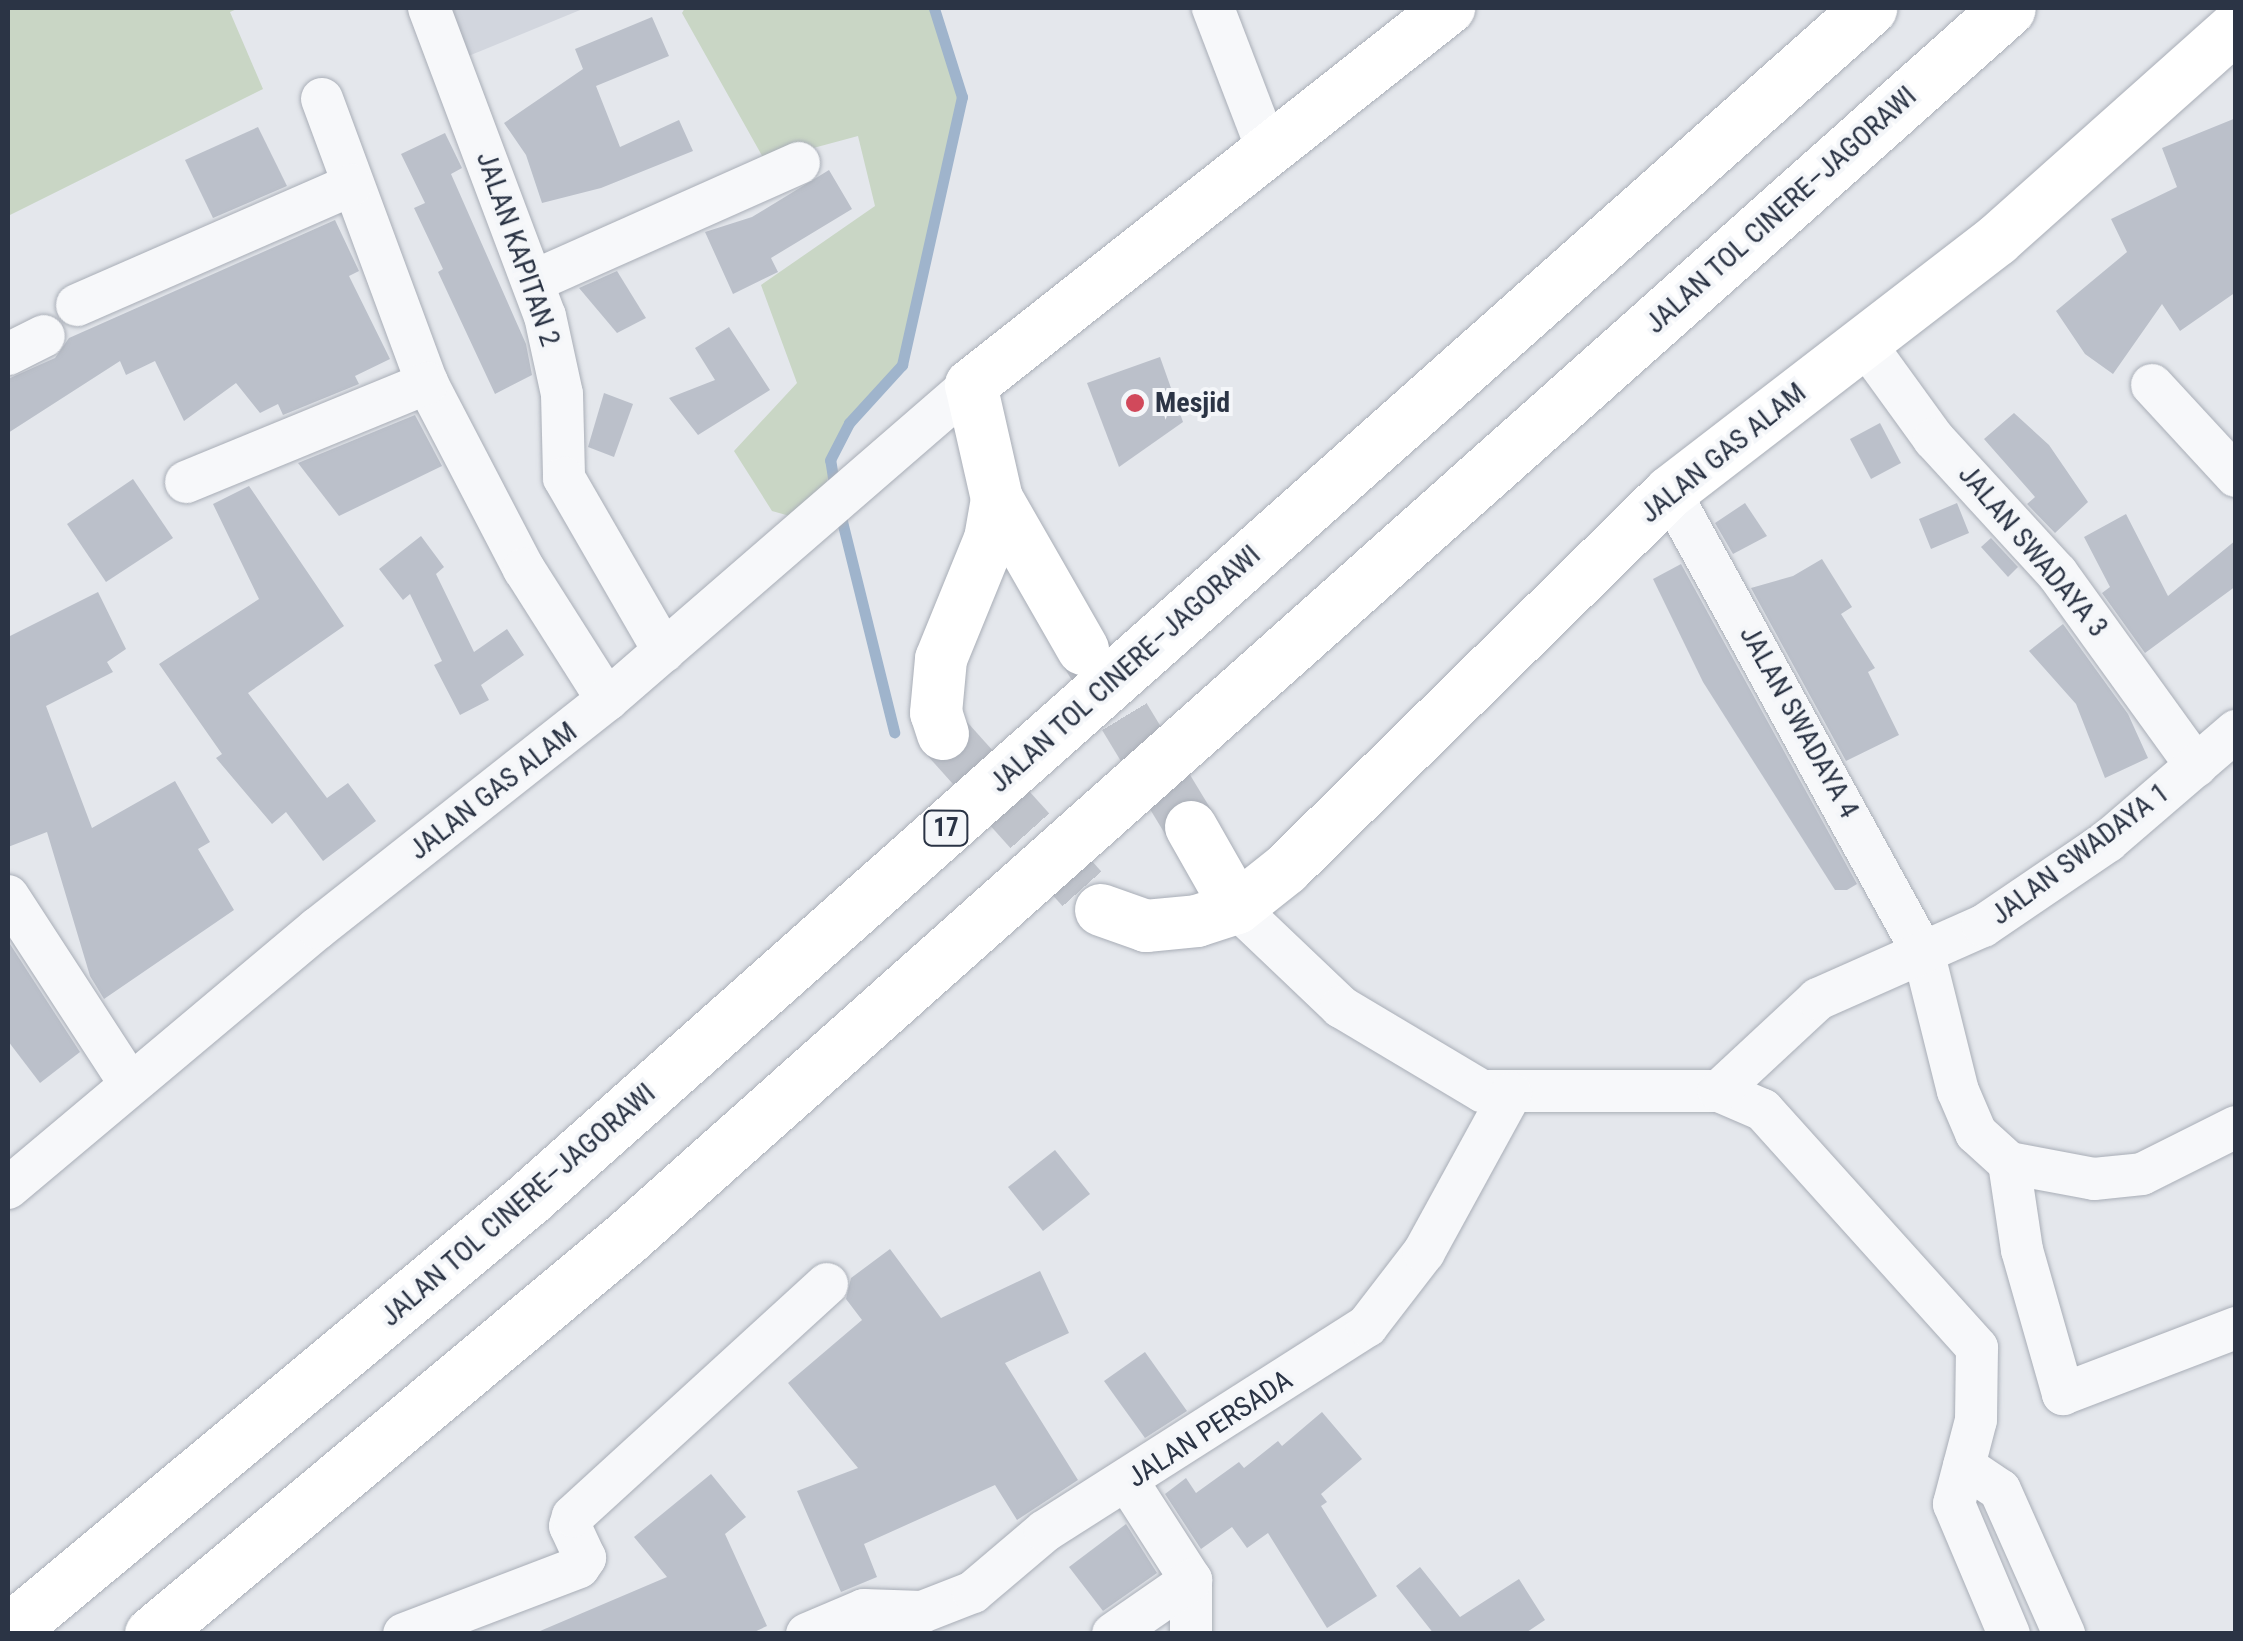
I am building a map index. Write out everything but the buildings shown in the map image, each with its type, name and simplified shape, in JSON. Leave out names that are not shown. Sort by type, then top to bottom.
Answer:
[{"type":"highway","name":"JALAN TOL CINERE–JAGORAWI","points":[[8,1632],[528,1200],[1869,8]]},
{"type":"highway","name":"JALAN TOL CINERE–JAGORAWI","points":[[152,1634],[625,1239],[2008,8]]},
{"type":"main road","name":"JALAN GAS ALAM","points":[[971,386],[1449,8]]},
{"type":"main road","name":"JALAN GAS ALAM","points":[[1101,910],[1157,926],[1237,908],[1325,836],[1527,626],[1670,492],[1998,240],[2236,27]]},
{"type":"main road","points":[[971,386],[997,499],[1083,649]]},
{"type":"main road","points":[[943,734],[936,713],[942,659],[990,539],[997,499]]},
{"type":"main road","points":[[1190,827],[1237,908]]},
{"type":"street","name":"JALAN KAPITAN 2","points":[[429,8],[534,281],[562,394],[564,478],[664,651]]},
{"type":"street","points":[[1213,8],[1268,152]]},
{"type":"street","points":[[322,99],[428,383],[524,568],[606,700]]},
{"type":"street","points":[[534,281],[799,163]]},
{"type":"street","points":[[77,305],[352,185]]},
{"type":"street","name":"JALAN SWADAYA 3","points":[[1862,341],[1934,439],[2057,572],[2196,766]]},
{"type":"street","points":[[186,482],[428,383]]},
{"type":"street","points":[[2152,384],[2236,476]]},
{"type":"street","name":"JALAN GAS ALAM","points":[[8,1188],[130,1084],[606,700],[971,386]]},
{"type":"street","name":"JALAN SWADAYA 4","points":[[1670,492],[1924,955],[1958,1091],[1976,1133],[2009,1163]]},
{"type":"street","name":"JALAN SWADAYA 1","points":[[1719,1091],[1818,999],[1924,955],[2053,880],[2236,731]]},
{"type":"street","points":[[8,896],[130,1084]]},
{"type":"street","points":[[1237,908],[1341,1007],[1482,1090],[1719,1091],[1763,1110],[1977,1348],[1980,1391],[1954,1504],[2010,1634]]},
{"type":"street","name":"JALAN PERSADA","points":[[808,1634],[864,1610],[930,1623],[1045,1531],[1128,1482],[1384,1311],[1409,1276],[1511,1093]]},
{"type":"street","points":[[2234,1136],[2129,1176],[2094,1179],[2009,1163],[2022,1250],[2063,1394],[2236,1328]]},
{"type":"street","points":[[404,1634],[579,1567],[585,1558],[570,1526],[573,1516],[827,1284]]},
{"type":"street","points":[[1964,1466],[2000,1490],[2064,1634]]},
{"type":"street","points":[[1128,1482],[1191,1580],[1191,1634]]},
{"type":"street","points":[[1113,1634],[1191,1580]]},
{"type":"shaded area","points":[[446,8],[585,8],[466,57]]},
{"type":"green space","points":[[8,8],[239,8],[230,12],[263,89],[8,216]]},
{"type":"green space","points":[[685,8],[934,8],[962,97],[902,365],[849,424],[811,522],[772,511],[734,451],[797,383],[761,285],[875,206],[858,136],[765,161],[682,13]]},
{"type":"waterway","points":[[835,490],[830,460],[849,423],[902,365],[962,97],[934,8]]},
{"type":"waterway","points":[[840,513],[894,732]]},
{"type":"tunnel","points":[[1084,650],[1191,827]]},
{"type":"tunnel","points":[[943,734],[1101,910]]},
{"type":"place","name":"Mesjid","points":[[1135,403]]}]
